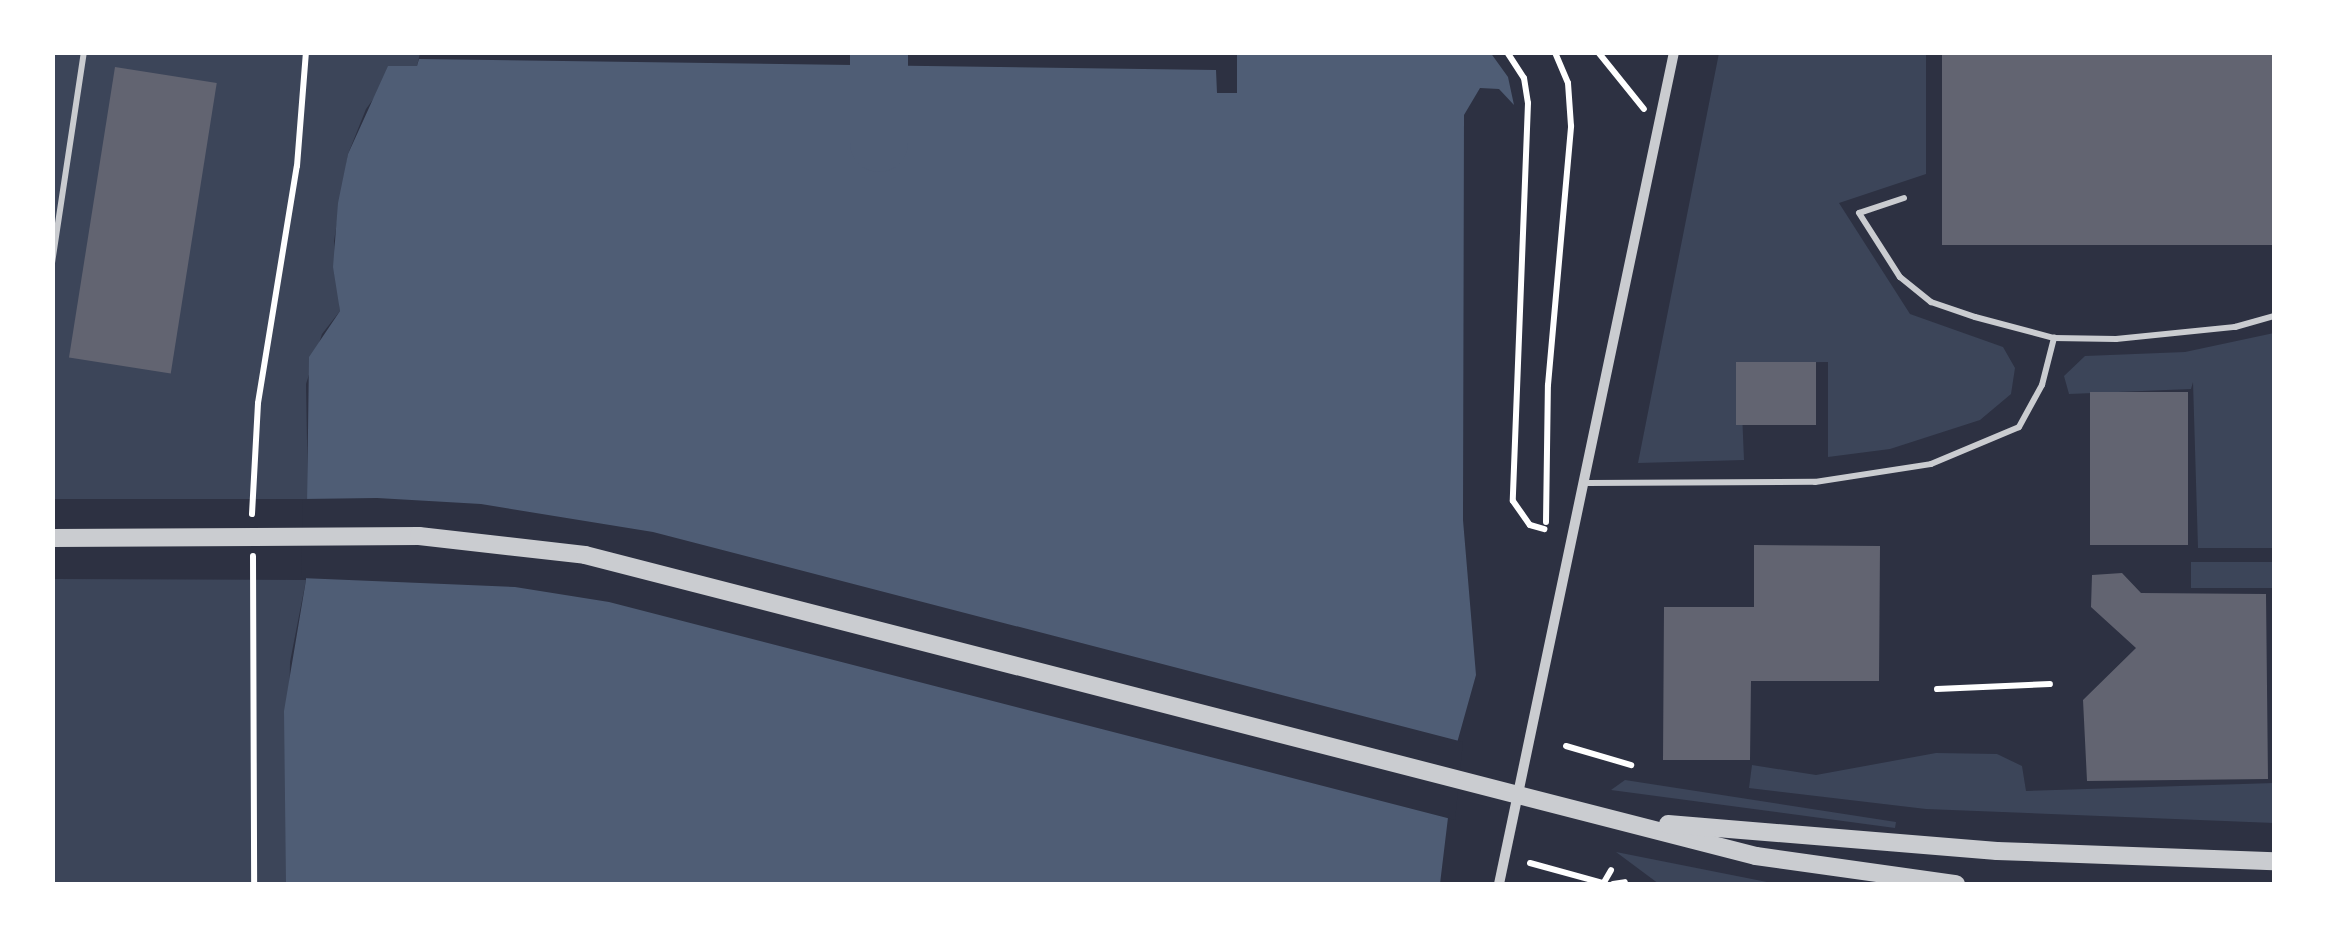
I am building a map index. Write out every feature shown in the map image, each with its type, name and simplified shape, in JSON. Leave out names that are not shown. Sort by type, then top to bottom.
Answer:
[{"type":"street","points":[[1500,884],[1662,128],[1674,52]]},
{"type":"street","points":[[52,538],[419,536],[585,555],[1638,822],[1756,856],[1956,884]]},
{"type":"street","points":[[1638,822],[1997,851],[2274,861]]},
{"type":"lane","points":[[52,264],[84,54]]},
{"type":"lane","points":[[1904,198],[1859,213],[1900,277],[1931,302],[2054,338],[2192,332],[2274,316]]},
{"type":"lane","points":[[1586,483],[1815,482],[1931,464],[2019,427],[2042,385],[2054,338]]},
{"type":"path","points":[[252,520],[258,403],[297,166],[306,52]]},
{"type":"path","points":[[1507,52],[1524,78],[1528,103],[1513,502],[1530,525],[1545,526],[1548,385],[1571,126],[1568,83],[1556,52]]},
{"type":"path","points":[[1598,52],[1662,128]]},
{"type":"path","points":[[253,540],[254,884]]},
{"type":"path","points":[[1937,688],[2050,684]]},
{"type":"path","points":[[1566,746],[1631,765]]},
{"type":"path","points":[[1530,863],[1603,884],[1611,870]]},
{"type":"path","points":[[1613,884],[1625,882]]},
{"type":"shaded area","points":[[1490,52],[1508,77],[1514,105],[1499,89],[1480,88],[1464,115],[1463,520],[1476,675],[1457,743],[1440,884],[286,884],[284,711],[306,580],[309,357],[340,311],[333,267],[338,203],[348,154],[388,66],[417,66],[419,59],[1216,70],[1217,93],[1237,93],[1237,53]]},
{"type":"shaded area","points":[[52,53],[420,53],[417,66],[388,79],[366,109],[348,154],[334,241],[340,311],[322,334],[306,384],[308,499],[53,499]]},
{"type":"shaded area","points":[[1719,53],[1926,53],[1926,174],[1839,203],[1910,314],[2003,347],[2015,368],[2011,394],[1980,420],[1890,449],[1828,457],[1828,362],[1740,363],[1744,460],[1638,463]]},
{"type":"shaded area","points":[[2274,333],[2274,548],[2198,548],[2193,382],[2191,389],[2069,394],[2064,376],[2085,356],[2185,352]]},
{"type":"shaded area","points":[[2191,562],[2274,562],[2274,588],[2191,588]]},
{"type":"shaded area","points":[[53,579],[306,580],[290,662],[286,884],[53,884]]},
{"type":"shaded area","points":[[1936,753],[1997,754],[2022,766],[2026,791],[2274,783],[2274,823],[1926,809],[1749,788],[1752,765],[1816,775]]},
{"type":"shaded area","points":[[1625,780],[1896,822],[1895,828],[1611,790]]},
{"type":"shaded area","points":[[1616,852],[1777,884],[1659,884]]},
{"type":"pier","points":[[377,498],[481,504],[653,532],[1463,742],[1455,820],[609,602],[515,587],[301,578],[303,499]]},
{"type":"building","points":[[1942,52],[2274,52],[2274,245],[1942,245]]},
{"type":"building","points":[[115,67],[217,83],[171,373],[69,357]]},
{"type":"building","points":[[1736,362],[1816,362],[1816,425],[1736,425]]},
{"type":"building","points":[[2090,392],[2188,392],[2188,545],[2090,545]]},
{"type":"building","points":[[1754,545],[1880,546],[1879,681],[1751,681],[1750,760],[1663,760],[1664,607],[1754,607]]},
{"type":"building","points":[[2122,573],[2141,593],[2266,594],[2268,779],[2087,781],[2083,700],[2136,648],[2091,607],[2092,575]]},
{"type":"waterway","points":[[879,52],[879,143]]}]
